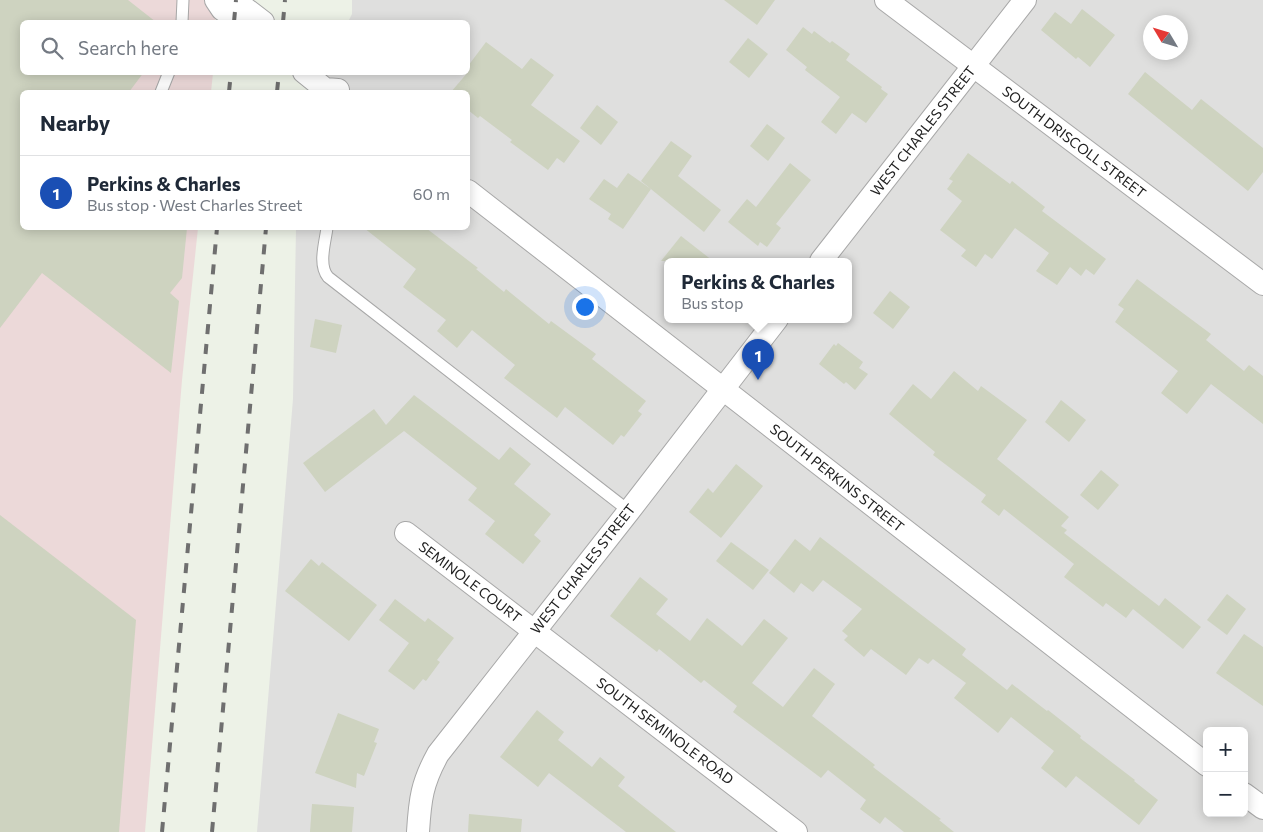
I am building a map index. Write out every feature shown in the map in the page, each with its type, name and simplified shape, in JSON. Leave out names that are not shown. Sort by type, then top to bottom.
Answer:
[{"type":"street","points":[[216,0],[222,9],[237,20]]},
{"type":"street","points":[[234,0],[260,20]]},
{"type":"street","name":"SOUTH DRISCOLL STREET","points":[[886,0],[1263,284]]},
{"type":"street","name":"WEST CHARLES STREET","points":[[824,258],[1025,0]]},
{"type":"street","points":[[308,75],[325,89],[337,88]]},
{"type":"street","name":"SOUTH PERKINS STREET","points":[[470,193],[1203,762]]},
{"type":"street","name":"WEST CHARLES STREET","points":[[418,832],[421,798],[427,774],[438,754],[774,323]]},
{"type":"street","name":"SEMINOLE COURT","points":[[406,533],[534,631]]},
{"type":"street","name":"SOUTH SEMINOLE ROAD","points":[[534,631],[796,832]]},
{"type":"street","points":[[1248,797],[1263,808]]},
{"type":"lane","points":[[182,20],[183,0]]},
{"type":"lane","points":[[161,90],[168,75]]},
{"type":"lane","points":[[327,230],[323,261],[324,272],[328,277],[629,511]]},
{"type":"shaded area","points":[[0,0],[211,0],[216,20],[20,20],[20,75],[213,75],[211,90],[20,90],[20,230],[198,230],[182,380],[145,832],[0,832]]},
{"type":"shaded area","points":[[352,0],[1263,0],[1263,832],[257,832],[293,399],[296,230],[470,230],[470,90],[312,90],[321,75],[470,75],[470,20],[349,20],[352,14]]},
{"type":"building","points":[[0,0],[128,0],[153,20],[20,20],[20,75],[142,75],[130,90],[20,90],[20,230],[187,230],[182,278],[170,293],[179,301],[171,373],[42,273],[0,328]]},
{"type":"building","points":[[724,0],[775,0],[757,25]]},
{"type":"building","points":[[1082,9],[1115,35],[1090,67],[1078,57],[1076,59],[1041,30],[1055,12],[1071,24]]},
{"type":"building","points":[[803,27],[812,34],[814,31],[830,43],[832,41],[850,54],[846,60],[882,87],[881,89],[888,94],[866,123],[852,113],[836,134],[821,122],[840,97],[805,70],[807,67],[786,50]]},
{"type":"building","points":[[748,38],[768,54],[749,78],[729,62]]},
{"type":"building","points":[[486,42],[522,69],[531,58],[554,75],[531,105],[580,141],[564,163],[557,158],[548,170],[510,142],[512,140],[480,116],[478,118],[470,112],[470,90],[453,90],[465,75],[470,75],[470,63]]},
{"type":"building","points":[[1145,72],[1192,110],[1201,99],[1263,148],[1263,172],[1248,191],[1128,94]]},
{"type":"building","points":[[597,105],[618,122],[601,145],[580,128]]},
{"type":"building","points":[[767,124],[785,138],[768,161],[750,146]]},
{"type":"building","points":[[671,141],[692,156],[678,176],[721,210],[704,232],[641,181]]},
{"type":"building","points":[[968,153],[1010,184],[1012,181],[1045,207],[1042,211],[1106,259],[1094,275],[1086,269],[1081,276],[1070,267],[1057,285],[1036,271],[1049,253],[1015,228],[992,259],[985,254],[976,267],[961,256],[966,250],[940,230],[962,201],[947,189],[953,181],[949,179]]},
{"type":"building","points":[[790,163],[811,180],[776,224],[781,228],[767,247],[760,242],[758,246],[728,222],[747,199],[756,207]]},
{"type":"building","points":[[628,173],[651,189],[623,229],[608,219],[611,214],[589,199],[604,179],[617,188]]},
{"type":"building","points":[[367,230],[429,230],[478,268],[476,269],[504,292],[506,289],[549,324],[551,321],[596,354],[592,359],[646,401],[638,411],[642,414],[624,437],[621,435],[613,445],[565,407],[557,418],[504,378],[515,365],[472,330],[457,348],[437,331],[446,320],[403,287],[416,269]]},
{"type":"building","points":[[681,236],[709,258],[664,258],[664,261],[661,261]]},
{"type":"building","points":[[1137,279],[1211,334],[1206,340],[1244,371],[1249,365],[1263,376],[1263,424],[1211,384],[1187,414],[1161,393],[1178,371],[1115,322],[1124,309],[1118,305]]},
{"type":"building","points":[[890,291],[910,307],[893,329],[873,313]]},
{"type":"building","points":[[315,319],[342,325],[336,353],[310,347]]},
{"type":"building","points":[[838,343],[863,362],[859,368],[868,374],[855,390],[846,382],[844,384],[819,364],[834,344],[836,346]]},
{"type":"building","points":[[954,371],[978,391],[981,386],[1027,420],[997,459],[1069,517],[1061,526],[1067,530],[1064,533],[1159,606],[1165,598],[1201,627],[1183,649],[1133,609],[1126,618],[1106,603],[1103,607],[1064,577],[1074,564],[1004,509],[999,516],[981,502],[986,495],[933,455],[935,452],[889,414],[913,384],[931,399]]},
{"type":"building","points":[[414,395],[499,460],[510,447],[531,464],[514,484],[551,514],[534,535],[541,541],[523,564],[485,534],[495,521],[468,500],[477,488],[404,431],[325,492],[303,463],[374,409],[386,425]]},
{"type":"building","points":[[1061,400],[1086,420],[1069,442],[1045,422]]},
{"type":"building","points":[[736,464],[763,486],[721,538],[689,512],[708,488],[713,493]]},
{"type":"building","points":[[1101,470],[1119,485],[1098,510],[1080,495]]},
{"type":"building","points":[[0,515],[136,620],[119,832],[0,832]]},
{"type":"building","points":[[820,537],[966,649],[962,655],[1007,690],[1012,684],[1048,710],[1158,800],[1139,825],[1076,776],[1066,788],[1041,768],[1054,751],[1011,717],[998,733],[954,698],[966,683],[933,659],[928,664],[919,658],[906,675],[871,649],[864,657],[844,640],[848,636],[842,631],[862,609],[823,580],[813,592],[801,583],[794,593],[769,573],[795,539],[810,551]]},
{"type":"building","points":[[731,542],[769,570],[753,590],[716,561]]},
{"type":"building","points":[[311,559],[319,566],[322,562],[377,605],[349,641],[285,591]]},
{"type":"building","points":[[640,577],[668,599],[656,614],[690,641],[707,618],[742,646],[764,619],[788,638],[752,683],[783,707],[814,668],[835,684],[812,716],[875,765],[873,767],[941,819],[939,820],[954,832],[904,832],[885,817],[880,824],[860,809],[866,800],[828,770],[821,778],[733,712],[737,706],[704,680],[701,683],[659,649],[657,652],[610,616]]},
{"type":"building","points":[[1227,594],[1246,609],[1227,635],[1207,620]]},
{"type":"building","points":[[395,599],[425,622],[428,618],[454,638],[437,660],[440,662],[426,681],[423,679],[414,690],[388,671],[409,643],[379,620]]},
{"type":"building","points":[[1244,634],[1263,647],[1263,706],[1216,673]]},
{"type":"building","points":[[537,710],[564,732],[558,740],[592,767],[600,757],[625,777],[618,786],[676,832],[626,832],[549,773],[538,787],[500,757]]},
{"type":"building","points":[[338,713],[379,729],[374,742],[377,743],[364,776],[357,773],[356,788],[315,773]]},
{"type":"building","points":[[312,804],[354,807],[352,832],[310,832]]},
{"type":"building","points":[[469,814],[522,819],[521,832],[468,832]]},
{"type":"railway","points":[[234,20],[236,0]]},
{"type":"railway","points":[[283,20],[285,0]]},
{"type":"railway","points":[[229,90],[231,75]]},
{"type":"railway","points":[[277,90],[279,75]]},
{"type":"railway","points":[[162,832],[217,230]]},
{"type":"railway","points":[[212,832],[266,230]]},
{"type":"place","name":"Perkins & Charles","points":[[758,380]]}]
